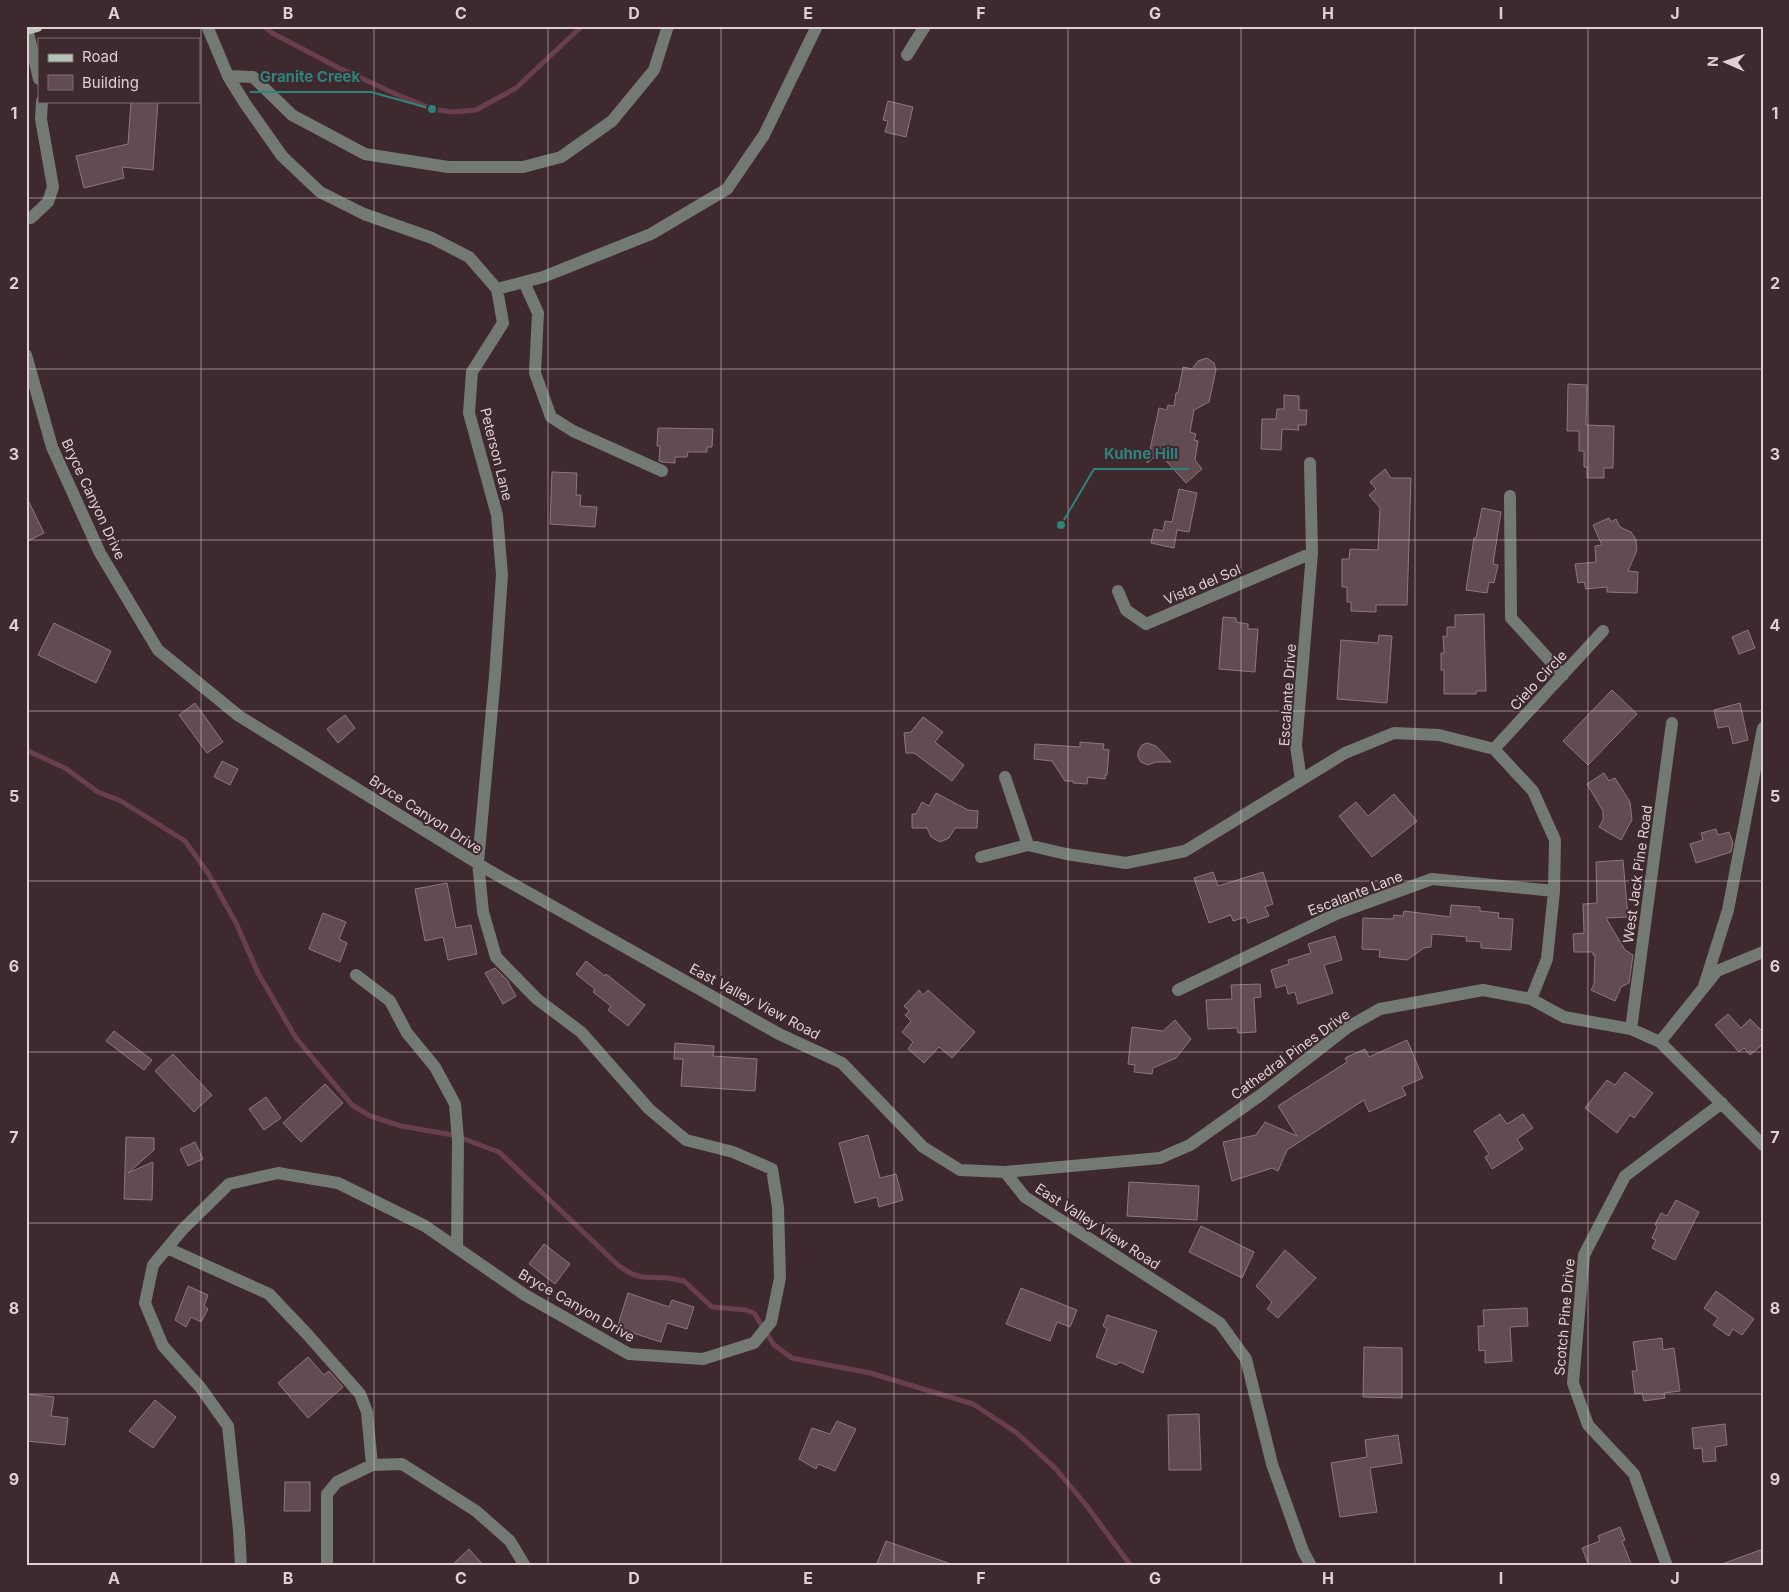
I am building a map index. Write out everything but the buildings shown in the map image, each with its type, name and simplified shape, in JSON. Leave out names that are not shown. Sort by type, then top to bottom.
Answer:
[{"type":"main road","points":[[27,29],[37,26]]},
{"type":"street","points":[[207,26],[228,76],[244,102],[282,156],[320,192],[364,214],[432,238],[469,257],[497,289],[543,277],[650,234],[728,189],[764,135],[817,26]]},
{"type":"street","points":[[228,76],[253,77],[292,115],[365,154],[448,168],[524,168],[561,157],[612,121],[654,70],[668,26]]},
{"type":"street","points":[[907,55],[925,26]]},
{"type":"street","points":[[27,29],[38,75]]},
{"type":"street","points":[[26,218],[32,218],[48,202],[53,187],[41,119],[42,102]]},
{"type":"street","points":[[524,282],[538,313],[535,373],[551,417],[573,431],[662,471]]},
{"type":"street","name":"Peterson Lane","points":[[478,862],[502,575],[497,515],[469,413],[472,372],[503,323],[497,289]]},
{"type":"street","name":"Bryce Canyon Drive","points":[[26,356],[52,446],[68,482],[100,553],[158,650],[239,716],[478,862],[483,912],[496,957],[537,999],[581,1032],[649,1109],[686,1140],[733,1152],[772,1169],[778,1207],[780,1278],[771,1322],[754,1344],[703,1359],[629,1354],[524,1295],[425,1226],[338,1183],[278,1173],[229,1184],[183,1229],[153,1265],[145,1303],[163,1346],[200,1388],[228,1426],[241,1566]]},
{"type":"street","name":"Escalante Drive","points":[[1301,780],[1296,746],[1312,553],[1310,463]]},
{"type":"street","points":[[1510,496],[1511,618],[1563,674]]},
{"type":"street","name":"Vista del Sol","points":[[1118,591],[1126,610],[1146,624],[1312,553]]},
{"type":"street","name":"Cielo Circle","points":[[1494,749],[1603,630]]},
{"type":"street","name":"West Jack Pine Road","points":[[1631,1029],[1672,723]]},
{"type":"street","points":[[1704,986],[1728,910],[1759,771],[1763,728]]},
{"type":"street","points":[[981,857],[1028,845],[1066,854],[1126,863],[1185,851],[1345,754],[1394,733],[1440,735],[1494,749],[1533,791],[1555,840],[1554,891],[1547,959],[1531,999]]},
{"type":"street","points":[[1005,778],[1028,845]]},
{"type":"street","name":"East Valley View Road","points":[[478,862],[490,871],[779,1034],[842,1063],[923,1147],[960,1170],[1005,1172],[1025,1197],[1220,1323],[1246,1358],[1272,1464],[1303,1550],[1311,1566]]},
{"type":"street","name":"Escalante Lane","points":[[1178,990],[1338,913],[1432,879],[1554,891]]},
{"type":"street","points":[[1763,952],[1717,971],[1660,1042],[1763,1145]]},
{"type":"street","points":[[356,975],[390,1001],[407,1033],[435,1067],[455,1104],[458,1140],[456,1248]]},
{"type":"street","name":"Cathedral Pines Drive","points":[[1005,1172],[1160,1158],[1190,1145],[1262,1094],[1348,1027],[1380,1009],[1483,990],[1531,999],[1564,1017],[1631,1029],[1660,1042]]},
{"type":"street","name":"Scotch Pine Drive","points":[[1667,1566],[1634,1474],[1588,1425],[1574,1383],[1584,1255],[1625,1176],[1722,1103]]},
{"type":"street","points":[[167,1248],[269,1294],[282,1307],[360,1394],[367,1412],[372,1464]]},
{"type":"street","points":[[327,1566],[327,1494],[337,1482],[372,1464],[402,1464],[476,1511],[510,1541],[525,1566]]},
{"type":"waterway","points":[[264,26],[272,33],[339,68],[398,95],[432,109],[453,112],[476,110],[516,88],[582,26]]},
{"type":"waterway","points":[[26,750],[65,768],[98,792],[121,801],[185,841],[208,873],[236,923],[258,973],[296,1038],[352,1105],[370,1116],[401,1126],[453,1135],[499,1152],[619,1266],[632,1274],[642,1277],[684,1281],[712,1307],[746,1310],[754,1313],[774,1345],[792,1358],[870,1373],[973,1404],[1017,1433],[1055,1468],[1086,1505],[1131,1566]]},
{"type":"place","name":"Granite Creek","points":[[432,109]]},
{"type":"place","name":"Kuhne Hill","points":[[1061,525]]}]
